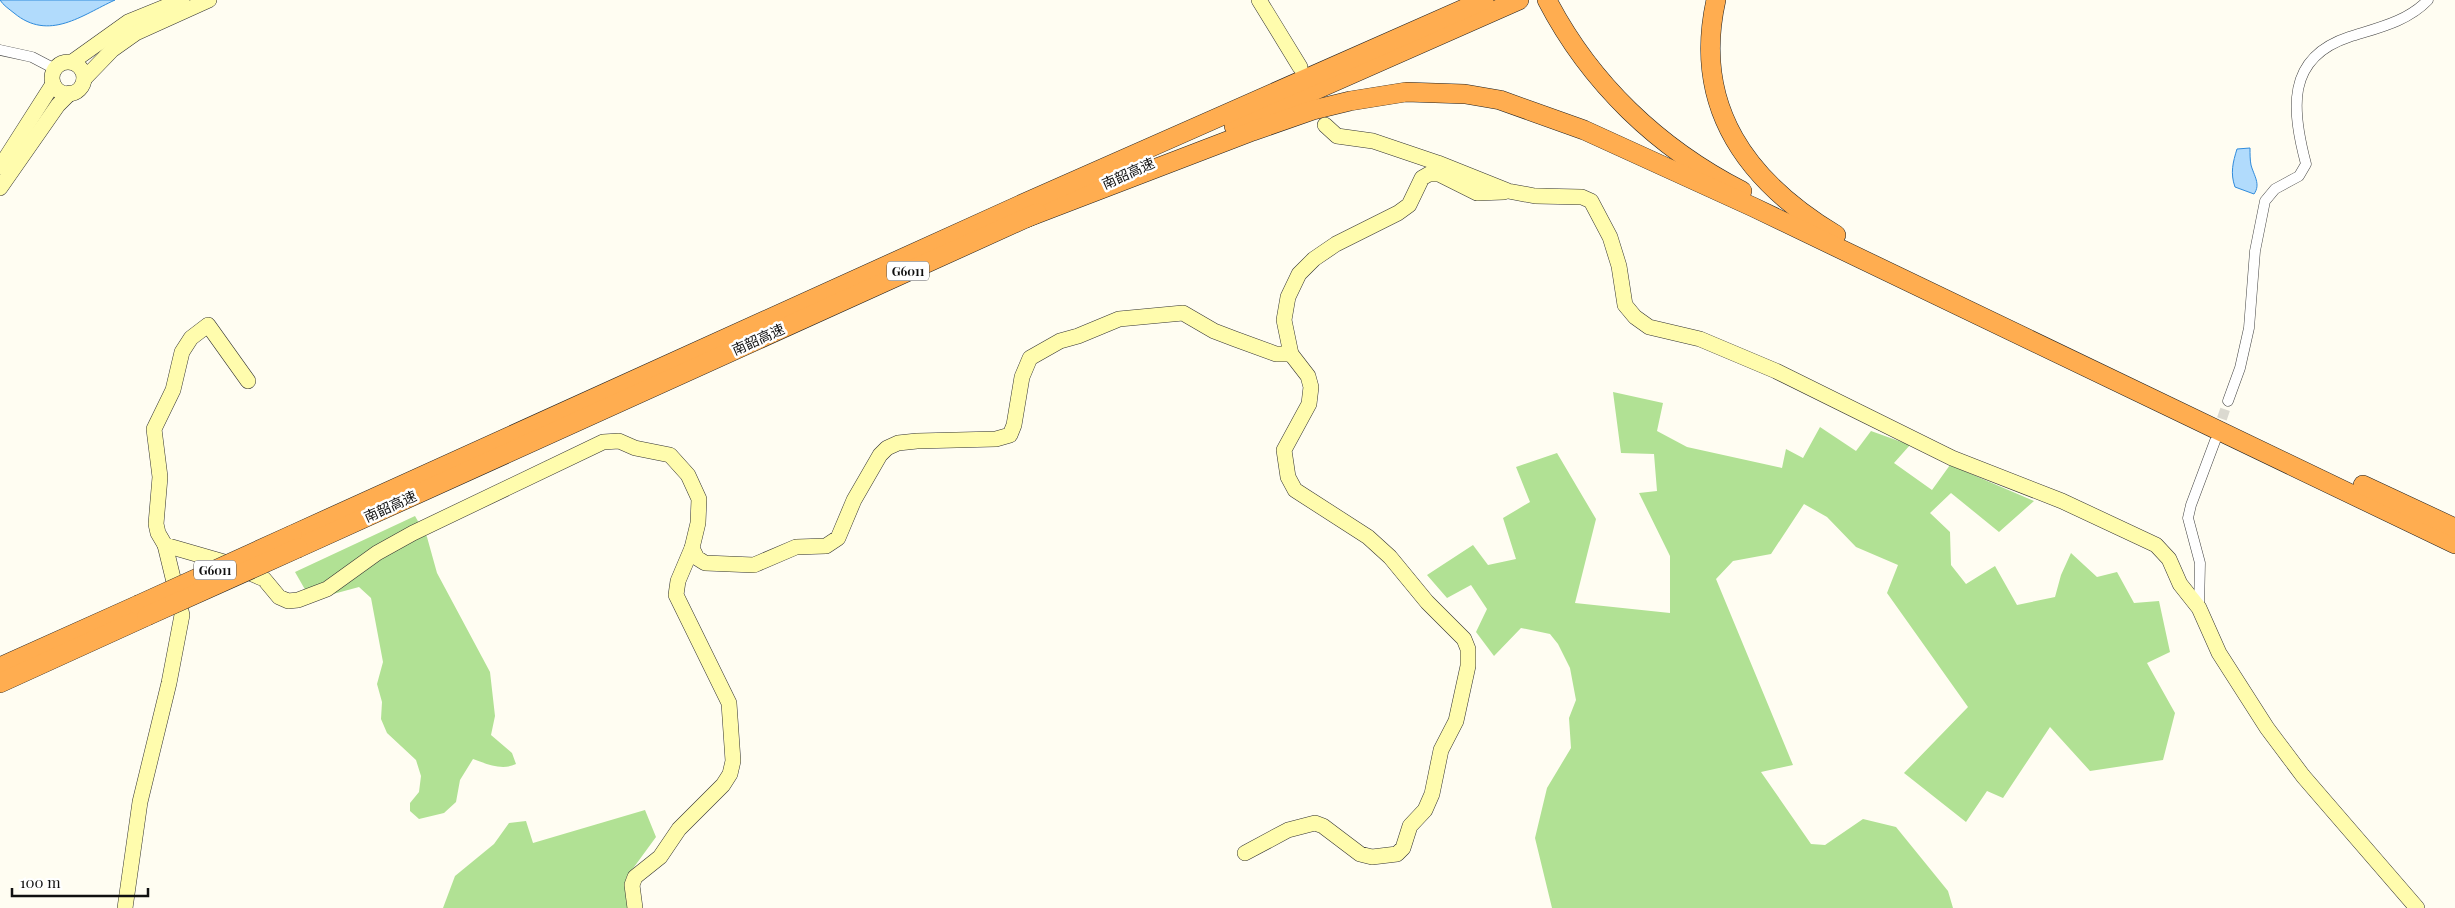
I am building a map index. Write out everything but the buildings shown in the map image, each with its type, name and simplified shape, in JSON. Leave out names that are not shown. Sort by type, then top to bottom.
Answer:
[{"type":"highway","points":[[1350,59],[1424,19],[1465,0]]},
{"type":"highway","name":"南韶高速","points":[[0,668],[143,610],[1020,205],[1484,0]]},
{"type":"highway","name":"南韶高速","points":[[295,541],[1519,0]]},
{"type":"highway","points":[[1536,0],[1555,27],[1584,76],[1610,106],[1646,140],[1679,165],[1732,198]]},
{"type":"highway","points":[[1547,0],[1555,27],[1608,90],[1634,116],[1665,143],[1737,188],[1860,250],[2455,528]]},
{"type":"highway","points":[[1716,0],[1711,33],[1715,93],[1736,143],[1749,163],[1771,188],[1818,224],[1860,250]]},
{"type":"highway","points":[[1026,218],[1313,110],[1350,101],[1406,92],[1465,94],[1518,106],[1584,130],[1732,198],[2172,406],[2455,544]]},
{"type":"highway","name":"南韶高速","points":[[0,683],[143,610]]},
{"type":"street","points":[[0,166],[62,63],[72,62],[128,22],[182,0]]},
{"type":"street","points":[[0,188],[58,105],[70,94],[80,89],[84,79],[112,50],[136,33],[209,0]]},
{"type":"street","points":[[1259,0],[1300,68]]},
{"type":"street","points":[[2228,401],[2240,368],[2249,328],[2255,251],[2265,201],[2275,189],[2299,176],[2306,164],[2296,119],[2299,78],[2307,66],[2327,48],[2348,38],[2373,31],[2399,20],[2420,8],[2428,0]]},
{"type":"street","points":[[0,50],[32,56],[54,77],[60,91],[70,94]]},
{"type":"street","points":[[72,62],[82,68],[84,79]]},
{"type":"street","points":[[1325,125],[1337,136],[1373,141],[1438,163],[1508,191],[1535,196],[1582,197],[1591,201],[1610,237],[1619,266],[1625,305],[1634,317],[1649,327],[1700,339],[1776,371],[1952,458],[2062,501],[2156,545],[2169,559],[2180,584],[2199,608],[2219,653],[2267,728],[2303,776],[2417,908]]},
{"type":"street","points":[[1245,853],[1288,830],[1315,823],[1323,826],[1360,854],[1372,857],[1397,854],[1403,848],[1410,826],[1425,810],[1432,794],[1441,750],[1456,721],[1468,666],[1468,649],[1464,639],[1427,602],[1390,557],[1368,537],[1295,490],[1288,477],[1284,450],[1310,404],[1311,387],[1308,376],[1290,354],[1284,320],[1288,297],[1299,274],[1314,259],[1336,244],[1398,213],[1409,205],[1422,178],[1429,174],[1439,174],[1477,193],[1496,194],[1508,191]]},
{"type":"street","points":[[692,548],[696,558],[705,563],[754,565],[796,547],[826,546],[838,538],[862,486],[880,456],[888,448],[898,443],[996,439],[1010,435],[1014,425],[1022,377],[1030,358],[1060,341],[1078,336],[1107,322],[1133,317],[1183,313],[1235,339],[1276,354],[1290,354]]},
{"type":"street","points":[[125,908],[140,802],[169,682],[182,614],[165,546],[158,533],[156,524],[160,477],[154,428],[173,390],[182,352],[191,338],[208,325],[248,381]]},
{"type":"street","points":[[165,546],[224,562],[264,579],[279,597],[288,601],[298,600],[327,589],[376,553],[413,533],[579,453],[612,440],[670,455],[688,475],[699,499],[698,523],[692,548],[678,581],[676,595],[728,703],[733,761],[730,774],[718,791],[679,829],[660,857],[635,877],[632,885],[636,908]]},
{"type":"street","points":[[2199,608],[2200,563],[2188,518],[2191,504],[2215,441]]},
{"type":"green space","points":[[1613,392],[1663,403],[1657,431],[1687,447],[1782,468],[1786,449],[1803,458],[1820,427],[1856,451],[1871,431],[1910,445],[1894,463],[1932,490],[1950,465],[2034,501],[1999,532],[1951,493],[1930,513],[1950,532],[1951,565],[1966,584],[1995,566],[2017,605],[2055,597],[2061,575],[2071,553],[2097,577],[2117,572],[2134,603],[2159,601],[2170,652],[2147,663],[2175,713],[2163,760],[2090,771],[2050,727],[2003,798],[1987,791],[1966,822],[1904,773],[1968,707],[1887,593],[1898,565],[1856,547],[1827,517],[1804,504],[1771,554],[1733,561],[1716,579],[1793,765],[1761,772],[1811,844],[1825,845],[1863,819],[1896,827],[1948,891],[1953,908],[1552,908],[1535,838],[1547,788],[1571,748],[1569,718],[1576,700],[1570,668],[1558,644],[1550,634],[1521,628],[1494,656],[1476,632],[1487,609],[1471,585],[1447,598],[1427,575],[1473,545],[1488,565],[1516,559],[1503,518],[1530,502],[1516,467],[1557,453],[1596,519],[1575,603],[1670,613],[1670,556],[1639,493],[1657,491],[1654,454],[1621,453]]},
{"type":"green space","points":[[415,516],[427,537],[437,573],[490,672],[495,716],[491,735],[512,753],[516,764],[500,767],[473,759],[460,780],[456,802],[444,813],[419,819],[410,811],[410,803],[419,792],[421,776],[416,760],[387,733],[381,719],[382,702],[377,684],[383,662],[371,598],[359,587],[311,600],[295,572]]},
{"type":"green space","points":[[645,810],[656,837],[626,878],[629,908],[443,908],[455,876],[494,844],[509,823],[526,821],[533,843]]},
{"type":"water","points":[[0,0],[115,0],[78,18],[53,26],[27,21],[14,13]]},
{"type":"water","points":[[2250,148],[2251,165],[2257,183],[2254,194],[2235,187],[2232,172],[2237,149]]},
{"type":"tunnel","points":[[2217,433],[2228,401]]}]
